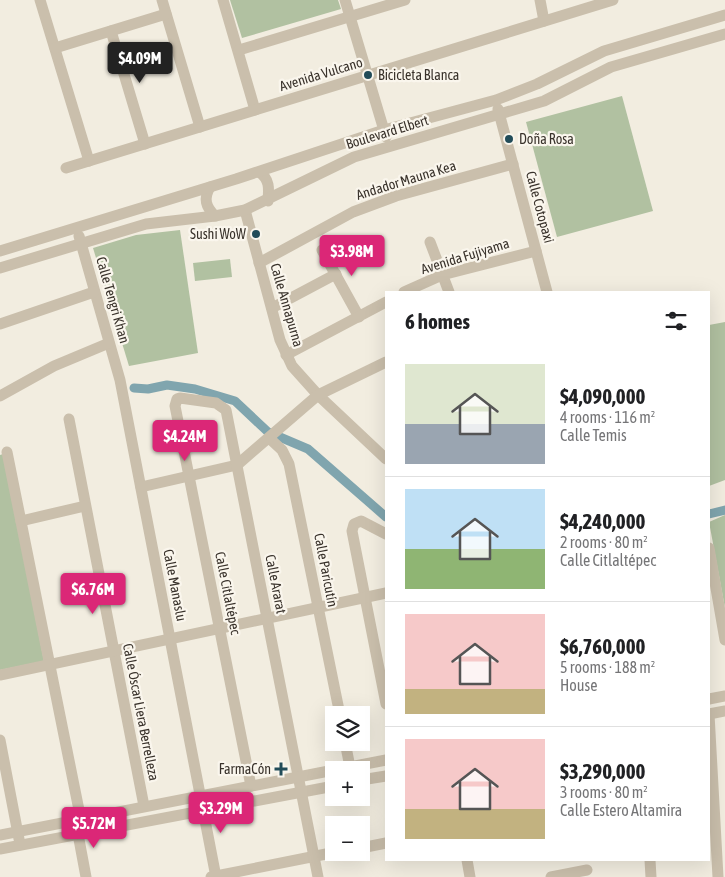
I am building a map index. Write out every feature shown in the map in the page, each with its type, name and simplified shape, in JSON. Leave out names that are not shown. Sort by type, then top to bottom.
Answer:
[{"type":"street","points":[[40,0],[88,161]]},
{"type":"street","points":[[162,0],[200,127]]},
{"type":"street","points":[[223,0],[256,110]]},
{"type":"street","points":[[345,0],[389,146]]},
{"type":"street","points":[[239,50],[405,0]]},
{"type":"street","points":[[540,0],[544,21]]},
{"type":"street","name":"Avenida Vulcano","points":[[66,168],[544,21],[597,2],[613,0]]},
{"type":"street","points":[[55,48],[166,14]]},
{"type":"street","name":"Boulevard Elbert","points":[[0,251],[259,172],[384,130],[496,100],[537,84],[604,51],[725,15]]},
{"type":"street","points":[[713,19],[722,35]]},
{"type":"street","points":[[111,31],[144,144]]},
{"type":"street","name":"Boulevard Elbert","points":[[0,268],[146,224],[216,216],[245,210],[268,201],[354,156],[544,101],[611,67],[722,35]]},
{"type":"street","name":"Calle Cotopaxi","points":[[496,100],[546,291]]},
{"type":"street","name":"Andador Mauna Kea","points":[[259,263],[353,212],[396,196],[513,164]]},
{"type":"street","points":[[259,172],[264,175],[268,184],[268,201]]},
{"type":"street","points":[[210,187],[206,195],[206,204],[216,216]]},
{"type":"street","name":"Calle Annapurna","points":[[245,210],[286,355],[298,374],[318,396],[385,458]]},
{"type":"street","name":"Calle Tengri Khan","points":[[77,228],[120,380]]},
{"type":"street","points":[[430,242],[449,291]]},
{"type":"street","points":[[322,250],[359,317]]},
{"type":"street","name":"Avenida Fujiyama","points":[[406,291],[442,275],[536,250]]},
{"type":"street","points":[[272,308],[336,274]]},
{"type":"street","points":[[0,324],[94,292]]},
{"type":"street","points":[[286,355],[385,303]]},
{"type":"street","points":[[0,396],[54,366],[109,343]]},
{"type":"street","points":[[140,486],[237,465],[318,396],[385,362]]},
{"type":"street","name":"Calle Manaslu","points":[[120,380],[201,795],[214,877]]},
{"type":"street","name":"Calle Citlaltépec","points":[[216,403],[180,398],[177,399],[174,406],[251,786]]},
{"type":"street","name":"Calle Ararat","points":[[216,403],[226,410],[318,877]]},
{"type":"street","name":"Calle Óscar Liera Berrelleza","points":[[69,419],[144,806]]},
{"type":"street","name":"Calle Paricutín","points":[[269,438],[282,450],[288,459],[338,706]]},
{"type":"street","points":[[7,452],[81,820],[78,834],[86,877]]},
{"type":"street","points":[[21,520],[85,506]]},
{"type":"street","points":[[385,533],[361,521],[354,524],[352,531],[385,699]]},
{"type":"street","points":[[710,554],[725,640]]},
{"type":"street","points":[[0,675],[385,593]]},
{"type":"street","points":[[710,699],[725,696]]},
{"type":"street","points":[[710,714],[725,711]]},
{"type":"street","points":[[710,725],[721,850],[718,877]]},
{"type":"street","points":[[0,740],[19,846]]},
{"type":"street","points":[[370,763],[385,760]]},
{"type":"street","points":[[0,835],[325,772]]},
{"type":"street","points":[[370,779],[385,776]]},
{"type":"street","points":[[0,849],[325,788]]},
{"type":"street","points":[[370,846],[385,843]]},
{"type":"street","points":[[214,877],[325,854]]},
{"type":"street","points":[[467,861],[470,877]]},
{"type":"street","points":[[650,861],[651,877]]},
{"type":"street","points":[[552,877],[587,869]]},
{"type":"green space","points":[[230,0],[338,0],[341,9],[242,38]]},
{"type":"green space","points":[[622,96],[653,211],[557,237],[526,122]]},
{"type":"green space","points":[[180,230],[198,353],[129,366],[93,248],[136,235]]},
{"type":"green space","points":[[230,259],[232,277],[195,281],[193,263]]},
{"type":"green space","points":[[725,322],[725,480],[710,486],[710,325]]},
{"type":"green space","points":[[3,454],[44,661],[0,670],[0,455]]},
{"type":"green space","points":[[725,515],[725,608],[710,527],[710,522]]},
{"type":"waterway","points":[[134,388],[148,389],[167,385],[195,389],[235,401],[268,432],[308,449],[385,516]]},
{"type":"waterway","points":[[710,514],[725,510]]},
{"type":"place","name":"Bicicleta Blanca","points":[[368,75]]},
{"type":"place","name":"Doña Rosa","points":[[509,139]]},
{"type":"place","name":"Sushi WoW","points":[[256,234]]},
{"type":"place","name":"FarmaCón","points":[[281,769]]}]
